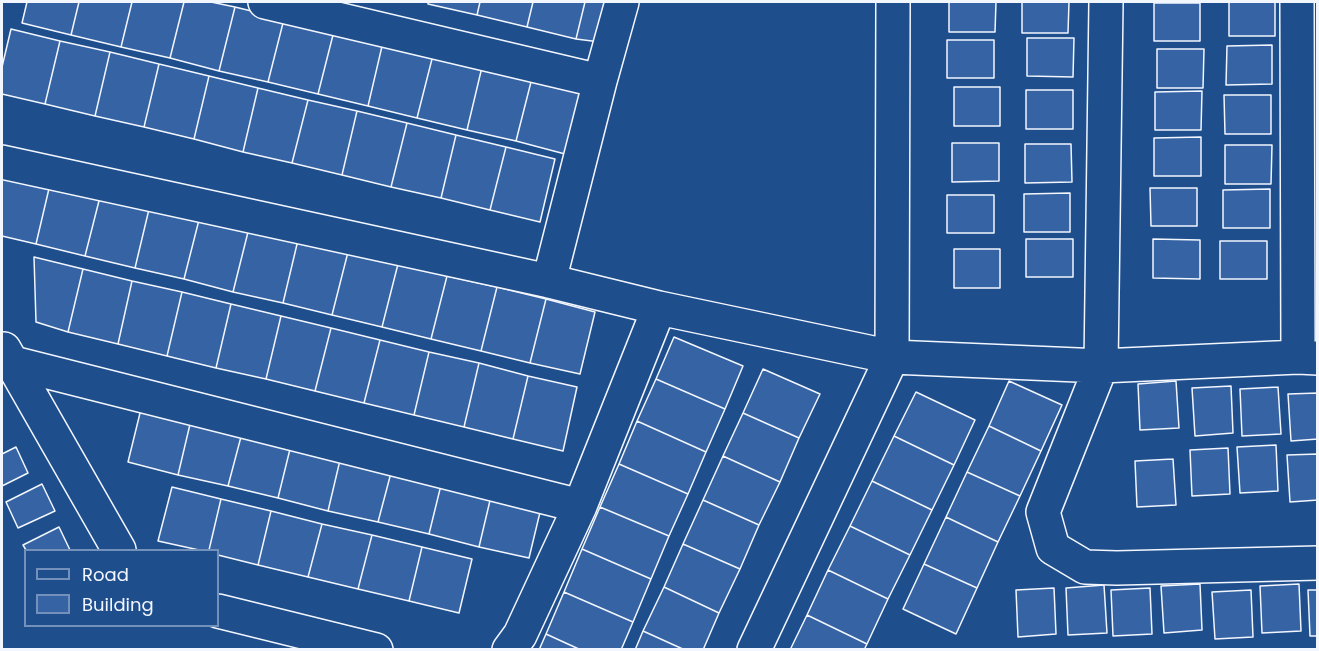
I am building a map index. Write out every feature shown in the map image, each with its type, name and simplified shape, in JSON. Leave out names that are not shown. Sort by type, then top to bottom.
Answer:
[{"type":"street","points":[[265,2],[600,81]]},
{"type":"street","points":[[549,281],[622,2]]},
{"type":"street","points":[[754,650],[892,357],[893,2]]},
{"type":"street","points":[[1106,2],[1101,366],[1043,512],[1053,548],[1085,567],[1317,563]]},
{"type":"street","points":[[2,162],[549,281],[659,308],[892,357],[1101,366],[1307,358],[1297,2]]},
{"type":"street","points":[[509,650],[520,635],[580,506],[659,308]]},
{"type":"street","points":[[5,353],[580,506]]},
{"type":"street","points":[[5,353],[118,549]]},
{"type":"street","points":[[219,611],[376,650]]},
{"type":"building","points":[[27,2],[79,2],[71,35],[22,23]]},
{"type":"building","points":[[79,2],[132,2],[121,47],[71,35]]},
{"type":"building","points":[[132,2],[184,2],[170,58],[121,47]]},
{"type":"building","points":[[184,2],[211,2],[235,7],[219,71],[170,58]]},
{"type":"building","points":[[428,2],[480,2],[477,15],[428,4]]},
{"type":"building","points":[[480,2],[533,2],[527,27],[477,15]]},
{"type":"building","points":[[533,2],[585,2],[576,39],[527,27]]},
{"type":"building","points":[[585,2],[608,2],[600,42],[576,39]]},
{"type":"building","points":[[949,2],[996,2],[995,32],[949,32]]},
{"type":"building","points":[[1022,2],[1069,2],[1068,33],[1022,33]]},
{"type":"building","points":[[1229,2],[1275,2],[1275,36],[1229,36]]},
{"type":"building","points":[[1154,3],[1200,3],[1200,41],[1154,41]]},
{"type":"building","points":[[235,7],[284,19],[268,82],[219,71]]},
{"type":"building","points":[[284,19],[334,31],[318,94],[268,82]]},
{"type":"building","points":[[11,29],[60,41],[45,104],[2,94],[2,67]]},
{"type":"building","points":[[334,31],[383,42],[368,106],[318,94]]},
{"type":"building","points":[[1027,38],[1074,38],[1073,77],[1027,76]]},
{"type":"building","points":[[947,40],[994,40],[994,78],[947,78]]},
{"type":"building","points":[[60,41],[110,52],[95,116],[45,104]]},
{"type":"building","points":[[383,42],[433,55],[417,118],[368,106]]},
{"type":"building","points":[[1272,45],[1272,84],[1226,85],[1227,46]]},
{"type":"building","points":[[1157,49],[1204,49],[1203,88],[1157,88]]},
{"type":"building","points":[[110,52],[159,64],[144,127],[95,116]]},
{"type":"building","points":[[433,55],[482,67],[467,130],[417,118]]},
{"type":"building","points":[[159,64],[209,76],[194,139],[144,127]]},
{"type":"building","points":[[482,67],[532,78],[516,141],[467,130]]},
{"type":"building","points":[[209,76],[258,88],[243,152],[194,139]]},
{"type":"building","points":[[532,78],[581,90],[565,154],[516,141]]},
{"type":"building","points":[[954,87],[1000,87],[1000,126],[954,126]]},
{"type":"building","points":[[258,88],[308,100],[292,163],[243,152]]},
{"type":"building","points":[[1026,90],[1073,90],[1073,129],[1026,129]]},
{"type":"building","points":[[1202,91],[1201,130],[1155,130],[1155,92]]},
{"type":"building","points":[[1224,95],[1271,95],[1271,134],[1225,134]]},
{"type":"building","points":[[308,100],[357,111],[342,175],[292,163]]},
{"type":"building","points":[[357,111],[407,123],[391,187],[342,175]]},
{"type":"building","points":[[407,123],[456,135],[441,198],[391,187]]},
{"type":"building","points":[[456,135],[506,147],[490,210],[441,198]]},
{"type":"building","points":[[1201,137],[1201,176],[1154,176],[1154,138]]},
{"type":"building","points":[[952,143],[999,143],[999,181],[952,182]]},
{"type":"building","points":[[1025,144],[1071,144],[1072,182],[1025,183]]},
{"type":"building","points":[[1225,145],[1272,145],[1271,184],[1225,184]]},
{"type":"building","points":[[506,147],[555,159],[540,222],[490,210]]},
{"type":"building","points":[[2,169],[51,180],[36,244],[2,236]]},
{"type":"building","points":[[51,180],[101,193],[85,256],[36,244]]},
{"type":"building","points":[[1150,188],[1197,188],[1197,226],[1151,226]]},
{"type":"building","points":[[1270,189],[1270,228],[1223,228],[1223,190]]},
{"type":"building","points":[[101,193],[150,205],[135,268],[85,256]]},
{"type":"building","points":[[1070,193],[1070,232],[1024,232],[1024,194]]},
{"type":"building","points":[[947,195],[994,195],[994,233],[947,233]]},
{"type":"building","points":[[150,205],[200,216],[184,279],[135,268]]},
{"type":"building","points":[[200,216],[249,228],[233,292],[184,279]]},
{"type":"building","points":[[249,228],[298,240],[283,303],[233,292]]},
{"type":"building","points":[[1026,239],[1073,239],[1073,277],[1026,277]]},
{"type":"building","points":[[1153,239],[1200,240],[1200,279],[1153,278]]},
{"type":"building","points":[[298,240],[348,252],[332,315],[283,303]]},
{"type":"building","points":[[1220,241],[1267,241],[1267,279],[1220,279]]},
{"type":"building","points":[[954,249],[1000,249],[1000,288],[954,288]]},
{"type":"building","points":[[348,252],[398,264],[382,327],[332,315]]},
{"type":"building","points":[[34,257],[83,269],[68,332],[36,322]]},
{"type":"building","points":[[398,264],[447,276],[431,339],[382,327]]},
{"type":"building","points":[[83,269],[132,281],[118,344],[68,332]]},
{"type":"building","points":[[447,276],[497,287],[481,351],[431,339]]},
{"type":"building","points":[[132,281],[182,292],[167,356],[118,344]]},
{"type":"building","points":[[497,287],[546,299],[530,363],[481,351]]},
{"type":"building","points":[[182,292],[231,304],[216,368],[167,356]]},
{"type":"building","points":[[546,299],[595,312],[580,374],[530,363]]},
{"type":"building","points":[[231,304],[281,316],[266,379],[216,368]]},
{"type":"building","points":[[281,316],[331,328],[315,391],[266,379]]},
{"type":"building","points":[[331,328],[380,340],[364,403],[315,391]]},
{"type":"building","points":[[674,337],[743,366],[725,409],[656,379]]},
{"type":"building","points":[[380,340],[429,352],[414,415],[364,403]]},
{"type":"building","points":[[429,352],[479,363],[464,427],[414,415]]},
{"type":"building","points":[[479,363],[528,376],[513,439],[464,427]]},
{"type":"building","points":[[763,369],[820,394],[799,438],[743,413]]},
{"type":"building","points":[[528,376],[577,387],[563,451],[513,439]]},
{"type":"building","points":[[656,379],[725,409],[706,452],[637,421]]},
{"type":"building","points":[[1009,381],[1062,405],[1041,451],[989,426]]},
{"type":"building","points":[[1176,381],[1179,428],[1140,430],[1138,384]]},
{"type":"building","points":[[1231,386],[1233,433],[1195,436],[1192,388]]},
{"type":"building","points":[[1278,387],[1281,434],[1242,436],[1240,389]]},
{"type":"building","points":[[916,392],[975,420],[954,465],[894,436]]},
{"type":"building","points":[[1318,393],[1318,439],[1291,441],[1288,394]]},
{"type":"building","points":[[141,409],[191,420],[178,475],[128,462]]},
{"type":"building","points":[[743,413],[799,438],[780,482],[723,456]]},
{"type":"building","points":[[191,420],[242,433],[228,486],[178,475]]},
{"type":"building","points":[[637,421],[706,452],[688,494],[619,464]]},
{"type":"building","points":[[989,426],[1041,451],[1020,496],[967,472]]},
{"type":"building","points":[[242,433],[291,445],[278,498],[228,486]]},
{"type":"building","points":[[894,436],[954,465],[932,510],[872,481]]},
{"type":"building","points":[[291,445],[341,456],[328,511],[278,498]]},
{"type":"building","points":[[1276,445],[1278,491],[1240,493],[1237,447]]},
{"type":"building","points":[[16,447],[28,473],[2,486],[2,454]]},
{"type":"building","points":[[1228,448],[1230,494],[1192,496],[1190,450]]},
{"type":"building","points":[[1318,454],[1318,500],[1290,502],[1287,455]]},
{"type":"building","points":[[341,456],[392,469],[378,522],[328,511]]},
{"type":"building","points":[[723,456],[780,482],[759,525],[703,500]]},
{"type":"building","points":[[1173,459],[1176,505],[1137,507],[1135,461]]},
{"type":"building","points":[[619,464],[688,494],[669,536],[600,507]]},
{"type":"building","points":[[392,469],[442,481],[429,534],[378,522]]},
{"type":"building","points":[[967,472],[1020,496],[998,542],[946,517]]},
{"type":"building","points":[[442,481],[492,492],[479,547],[429,534]]},
{"type":"building","points":[[872,481],[932,510],[910,555],[850,526]]},
{"type":"building","points":[[42,484],[55,511],[18,528],[6,502]]},
{"type":"building","points":[[172,487],[221,499],[209,549],[194,549],[158,541]]},
{"type":"building","points":[[492,492],[542,504],[529,558],[479,547]]},
{"type":"building","points":[[221,499],[271,511],[258,565],[219,555],[219,549],[209,549]]},
{"type":"building","points":[[703,500],[759,525],[740,569],[683,544]]},
{"type":"building","points":[[600,507],[669,536],[651,579],[582,549]]},
{"type":"building","points":[[271,511],[322,524],[308,577],[258,565]]},
{"type":"building","points":[[946,517],[998,542],[977,588],[924,564]]},
{"type":"building","points":[[322,524],[372,535],[358,589],[308,577]]},
{"type":"building","points":[[850,526],[910,555],[888,599],[828,570]]},
{"type":"building","points":[[59,527],[70,549],[25,549],[23,545]]},
{"type":"building","points":[[372,535],[422,547],[409,601],[358,589]]},
{"type":"building","points":[[683,544],[740,569],[719,613],[664,587]]},
{"type":"building","points":[[422,547],[472,559],[459,613],[409,601]]},
{"type":"building","points":[[582,549],[651,579],[633,622],[564,592]]},
{"type":"building","points":[[924,564],[977,588],[956,634],[903,609]]},
{"type":"building","points":[[828,570],[888,599],[867,644],[807,615]]},
{"type":"building","points":[[1200,584],[1202,630],[1164,633],[1161,586]]},
{"type":"building","points":[[1299,584],[1301,631],[1262,633],[1260,586]]},
{"type":"building","points":[[1104,585],[1107,633],[1068,635],[1066,588]]},
{"type":"building","points":[[664,587],[719,613],[703,650],[685,650],[643,631]]},
{"type":"building","points":[[1054,588],[1056,634],[1018,637],[1016,590]]},
{"type":"building","points":[[1150,588],[1152,634],[1113,636],[1111,590]]},
{"type":"building","points":[[1251,590],[1253,637],[1215,639],[1212,592]]},
{"type":"building","points":[[1308,590],[1318,590],[1318,636],[1310,636]]},
{"type":"building","points":[[564,592],[633,622],[621,650],[581,650],[546,634]]},
{"type":"building","points":[[807,615],[867,644],[864,650],[790,650]]},
{"type":"building","points":[[643,631],[685,650],[635,650]]},
{"type":"building","points":[[546,634],[581,650],[539,650]]}]
